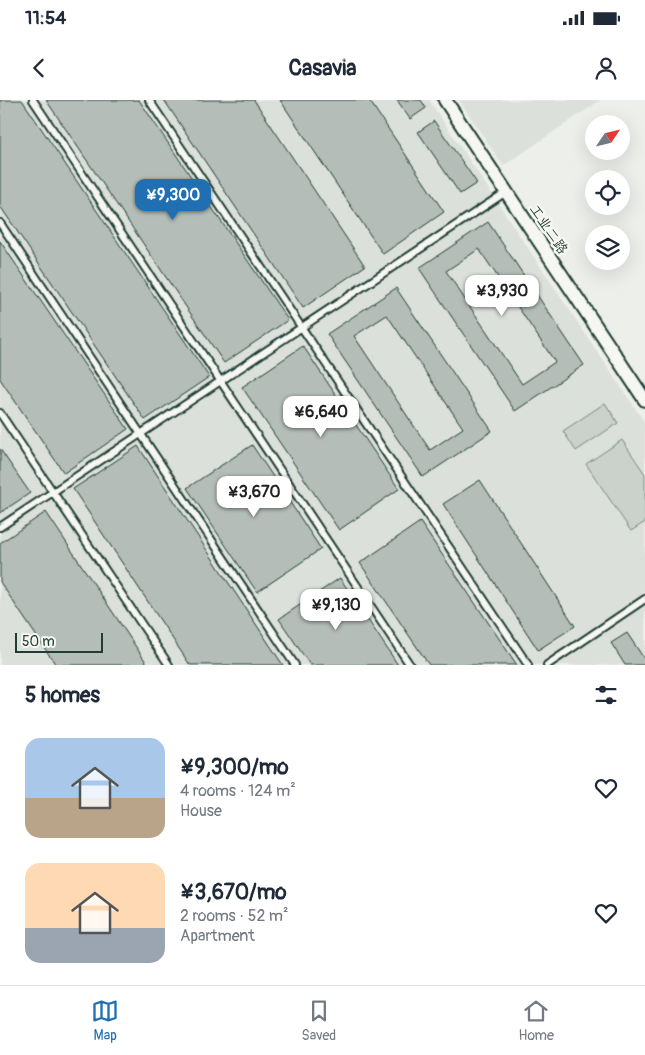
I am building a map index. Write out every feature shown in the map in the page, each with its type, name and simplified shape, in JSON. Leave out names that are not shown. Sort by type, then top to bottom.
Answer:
[{"type":"street","name":"工业二路","points":[[445,100],[645,400]]},
{"type":"lane","points":[[33,100],[410,665]]},
{"type":"lane","points":[[149,100],[528,665]]},
{"type":"lane","points":[[0,527],[506,192]]},
{"type":"lane","points":[[0,223],[295,665]]},
{"type":"lane","points":[[0,413],[169,665]]},
{"type":"lane","points":[[547,665],[645,599]]},
{"type":"shaded area","points":[[0,100],[429,100],[645,423],[645,665],[0,665]]},
{"type":"shaded area","points":[[459,100],[601,100],[503,166]]},
{"type":"shaded area","points":[[605,403],[618,423],[576,451],[563,431]]},
{"type":"shaded area","points":[[622,440],[645,474],[645,522],[631,531],[586,464]]},
{"type":"building","points":[[0,100],[22,100],[209,377],[145,420],[0,206]]},
{"type":"building","points":[[46,100],[139,100],[288,320],[224,363]]},
{"type":"building","points":[[164,100],[254,100],[365,266],[303,308]]},
{"type":"building","points":[[280,100],[369,100],[444,212],[383,254]]},
{"type":"building","points":[[397,100],[421,100],[426,108],[410,119]]},
{"type":"building","points":[[434,121],[477,183],[460,194],[418,132]]},
{"type":"building","points":[[488,222],[584,365],[515,411],[419,268]],"holes":[[[479,249],[555,362],[522,384],[446,271]]]},
{"type":"building","points":[[0,241],[128,429],[64,473],[0,379]]},
{"type":"building","points":[[396,288],[492,431],[423,477],[327,334]],"holes":[[[387,315],[463,428],[430,450],[354,336]]]},
{"type":"building","points":[[303,346],[399,489],[339,530],[242,387]]},
{"type":"building","points":[[252,445],[321,549],[257,592],[187,488]]},
{"type":"building","points":[[138,446],[283,665],[190,665],[73,489]]},
{"type":"building","points":[[0,449],[30,493],[0,513]]},
{"type":"building","points":[[480,480],[575,626],[538,650],[443,504]]},
{"type":"building","points":[[46,512],[148,665],[56,665],[0,582],[0,543]]},
{"type":"building","points":[[420,522],[517,665],[429,665],[360,563]]},
{"type":"building","points":[[340,578],[398,665],[310,665],[279,619]]},
{"type":"building","points":[[627,633],[645,660],[645,665],[625,665],[611,643]]}]
